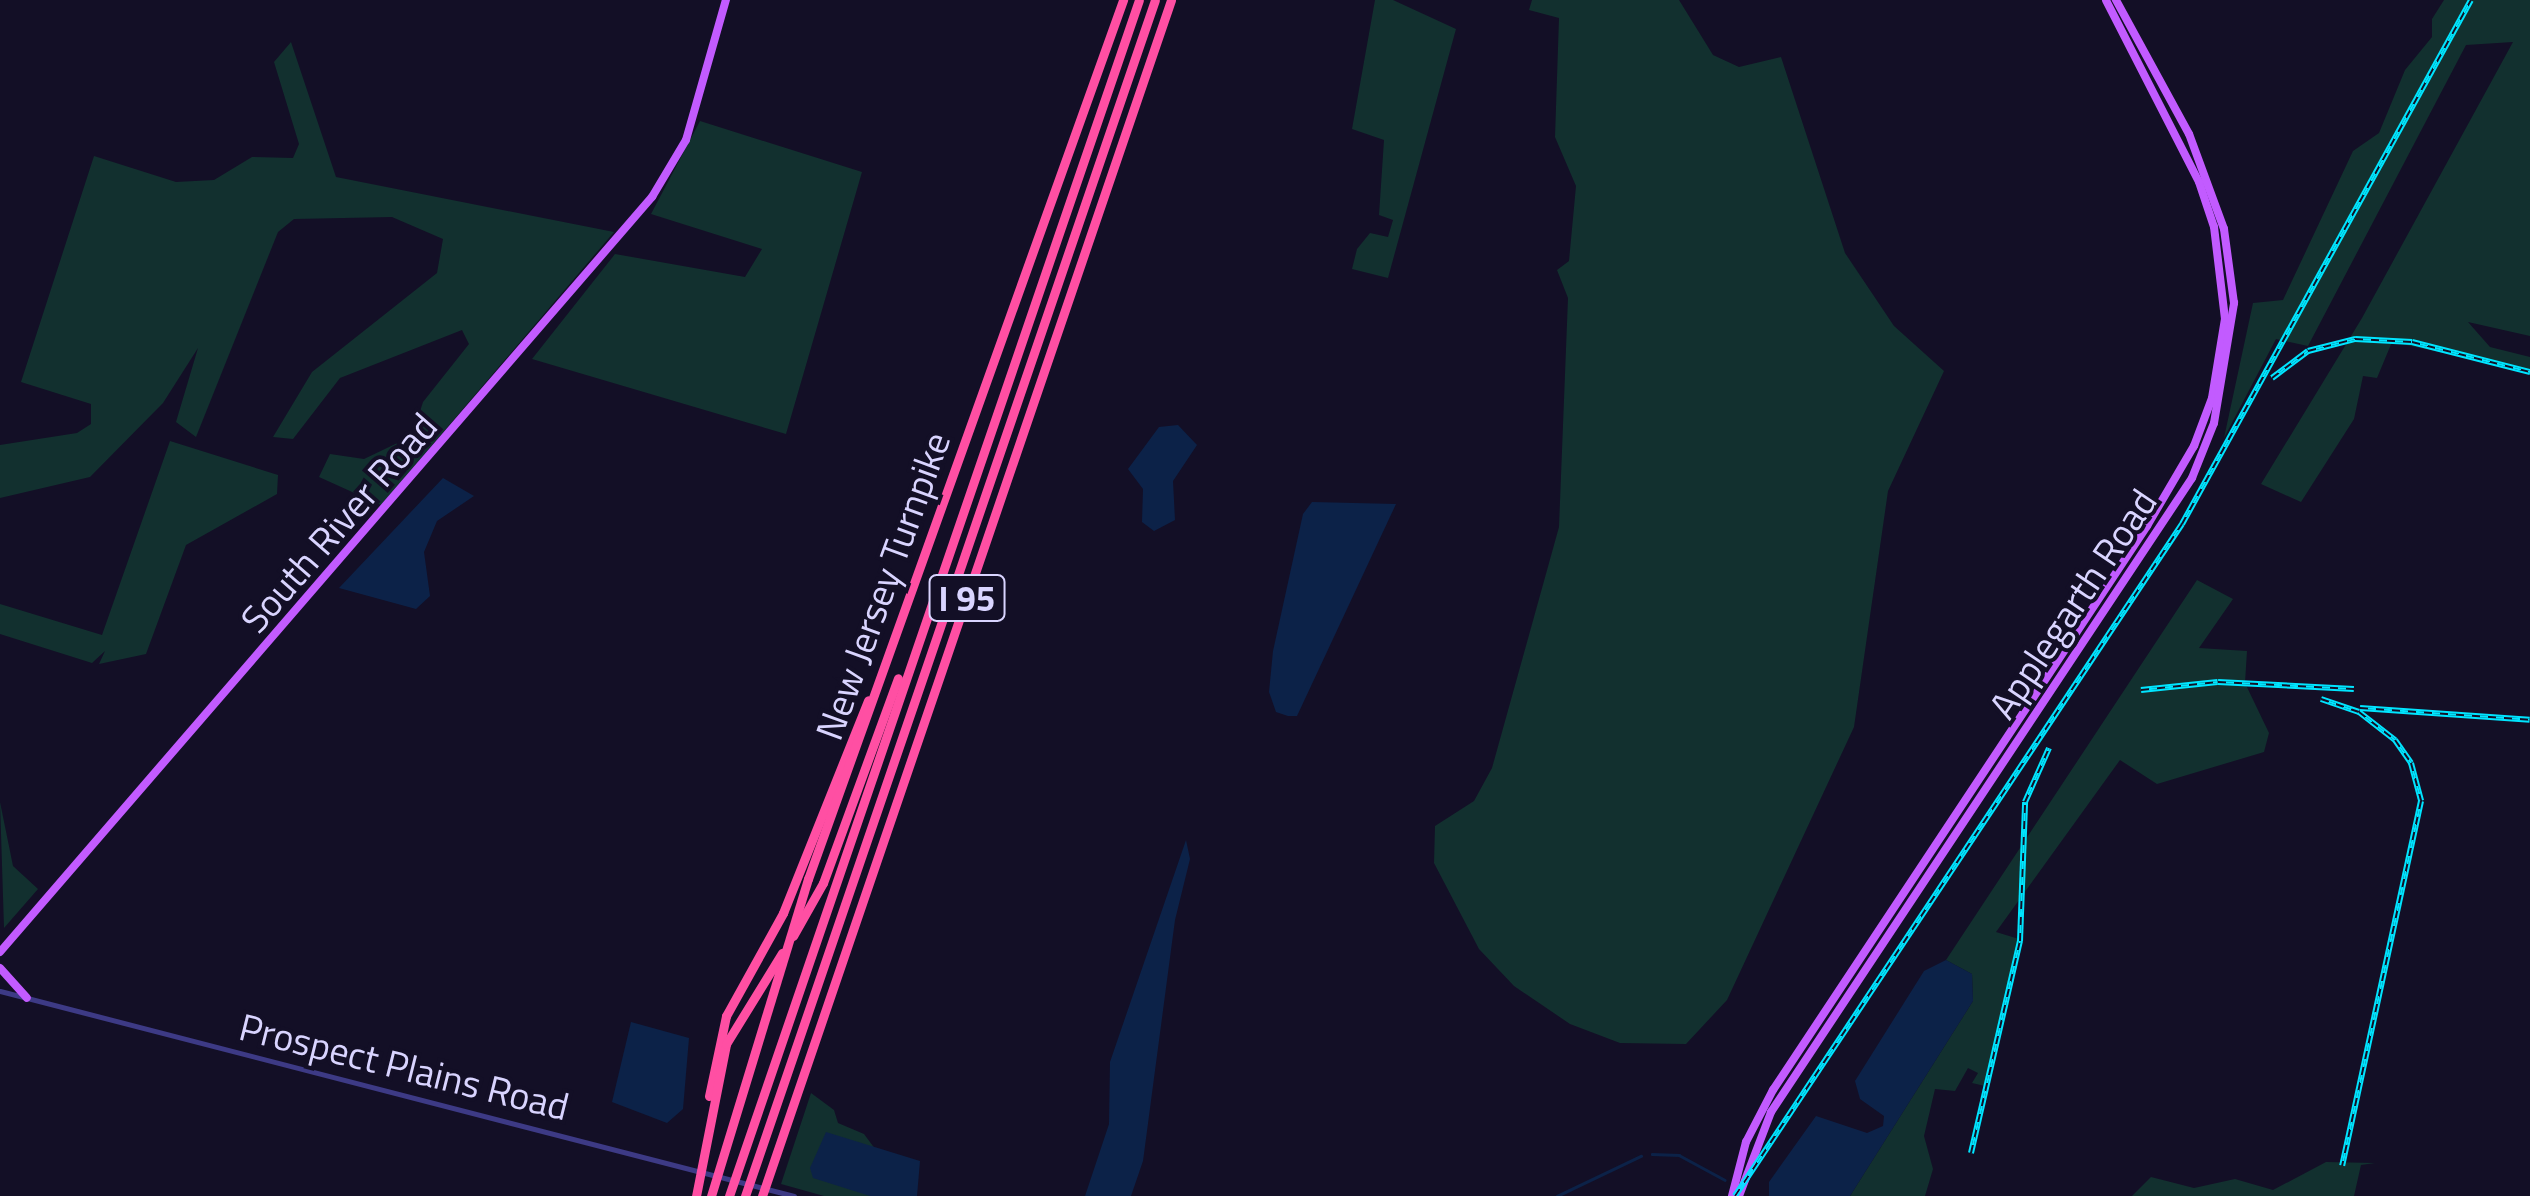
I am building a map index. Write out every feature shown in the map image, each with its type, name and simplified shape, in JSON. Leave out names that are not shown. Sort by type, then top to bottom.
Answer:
[{"type":"highway","name":"New Jersey Turnpike","points":[[710,1196],[802,896],[1123,0]]},
{"type":"highway","name":"New Jersey Turnpike","points":[[729,1196],[1139,0]]},
{"type":"highway","name":"New Jersey Turnpike","points":[[745,1196],[1156,0]]},
{"type":"highway","name":"I 95","points":[[762,1196],[1172,0]]},
{"type":"highway","points":[[696,1196],[726,1044],[759,984],[806,918],[947,555]]},
{"type":"highway","points":[[705,1157],[721,1029],[776,928],[896,638]]},
{"type":"main road","name":"South River Road","points":[[3,949],[629,226],[672,168],[695,114],[726,0]]},
{"type":"main road","name":"Applegarth Road","points":[[1736,1196],[1746,1142],[1773,1090],[2147,526],[2194,446],[2212,398],[2225,319],[2214,226],[2199,182],[2106,0]]},
{"type":"main road","name":"Applegarth Road","points":[[1736,1196],[1771,1112],[2192,478],[2214,423],[2234,302],[2224,230],[2188,134],[2116,0]]},
{"type":"main road","points":[[3,949],[0,967],[27,998]]},
{"type":"street","name":"Prospect Plains Road","points":[[0,990],[794,1196]]},
{"type":"green space","points":[[1375,0],[1393,0],[1456,29],[1388,278],[1352,269],[1357,249],[1370,233],[1388,237],[1393,220],[1379,215],[1384,140],[1352,129]]},
{"type":"green space","points":[[1532,0],[1679,0],[1713,55],[1739,67],[1781,57],[1845,253],[1894,326],[1944,371],[1888,491],[1854,727],[1727,1000],[1686,1044],[1620,1043],[1570,1024],[1514,986],[1479,949],[1434,863],[1435,826],[1474,801],[1492,768],[1559,527],[1568,298],[1557,270],[1569,261],[1576,186],[1555,137],[1559,18],[1529,10]]},
{"type":"green space","points":[[2444,0],[2530,0],[2530,336],[2468,322],[2490,347],[2530,357],[2530,371],[2392,342],[2377,378],[2363,376],[2354,419],[2301,502],[2261,484],[2362,318],[2513,42],[2466,45],[2308,346],[2276,339],[2224,438],[2253,303],[2283,300],[2353,151],[2379,133],[2405,70],[2432,37],[2432,19]]},
{"type":"green space","points":[[291,42],[336,177],[614,232],[381,505],[319,477],[330,454],[364,459],[412,436],[423,402],[469,344],[462,330],[340,378],[293,439],[273,437],[312,372],[437,273],[443,239],[392,217],[294,219],[278,232],[196,437],[176,422],[198,348],[163,403],[90,477],[0,498],[0,445],[77,433],[91,424],[91,404],[21,382],[94,156],[176,182],[214,180],[252,157],[293,158],[299,144],[274,62]]},
{"type":"green space","points":[[700,121],[862,172],[786,434],[532,359],[615,254],[745,277],[762,249],[651,214]]},
{"type":"green space","points":[[170,441],[278,475],[277,494],[186,545],[146,654],[99,664],[105,651],[92,663],[0,634],[0,604],[102,635]]},
{"type":"green space","points":[[2197,580],[2233,599],[2199,648],[2247,651],[2245,683],[2269,733],[2264,752],[2157,784],[2120,760],[1996,932],[2019,939],[1985,1086],[1972,1083],[1978,1073],[1968,1068],[1955,1091],[1935,1089],[1924,1136],[1933,1169],[1925,1196],[1850,1196],[1973,1001],[1972,974],[1946,960]]},
{"type":"green space","points":[[0,802],[13,866],[38,889],[4,928]]},
{"type":"green space","points":[[811,1093],[834,1110],[838,1123],[864,1134],[910,1196],[824,1196],[781,1184]]},
{"type":"green space","points":[[2326,1162],[2375,1163],[2361,1165],[2354,1196],[2132,1196],[2151,1177],[2194,1188],[2235,1179],[2273,1190]]},
{"type":"water","points":[[1178,425],[1197,445],[1173,481],[1175,520],[1154,531],[1142,522],[1143,489],[1128,469],[1159,427]]},
{"type":"water","points":[[443,478],[474,496],[437,521],[424,552],[430,596],[416,609],[339,588]]},
{"type":"water","points":[[1312,502],[1396,504],[1297,716],[1288,716],[1276,712],[1269,692],[1273,651],[1303,514]]},
{"type":"water","points":[[1186,840],[1190,859],[1175,920],[1143,1161],[1131,1196],[1085,1196],[1109,1124],[1110,1062]]},
{"type":"water","points":[[1946,960],[1972,974],[1973,1001],[1850,1196],[1769,1196],[1769,1182],[1816,1116],[1867,1133],[1883,1126],[1884,1116],[1860,1099],[1855,1081],[1924,971]]},
{"type":"water","points":[[631,1022],[689,1038],[683,1109],[667,1123],[612,1102]]},
{"type":"water","points":[[826,1132],[920,1161],[917,1196],[870,1196],[813,1178],[810,1168]]},
{"type":"waterway","points":[[1652,1154],[1679,1155],[1725,1180]]},
{"type":"waterway","points":[[1557,1196],[1641,1156]]},
{"type":"railway","points":[[1735,1196],[2182,524],[2471,0]]},
{"type":"railway","points":[[2272,378],[2308,351],[2355,339],[2412,342],[2530,372]]},
{"type":"railway","points":[[2141,690],[2218,682],[2354,689]]},
{"type":"railway","points":[[2321,699],[2359,712],[2395,740],[2411,763],[2421,801],[2342,1166]]},
{"type":"railway","points":[[2360,708],[2530,720]]},
{"type":"railway","points":[[1971,1153],[2020,941],[2025,802],[2049,748]]}]
